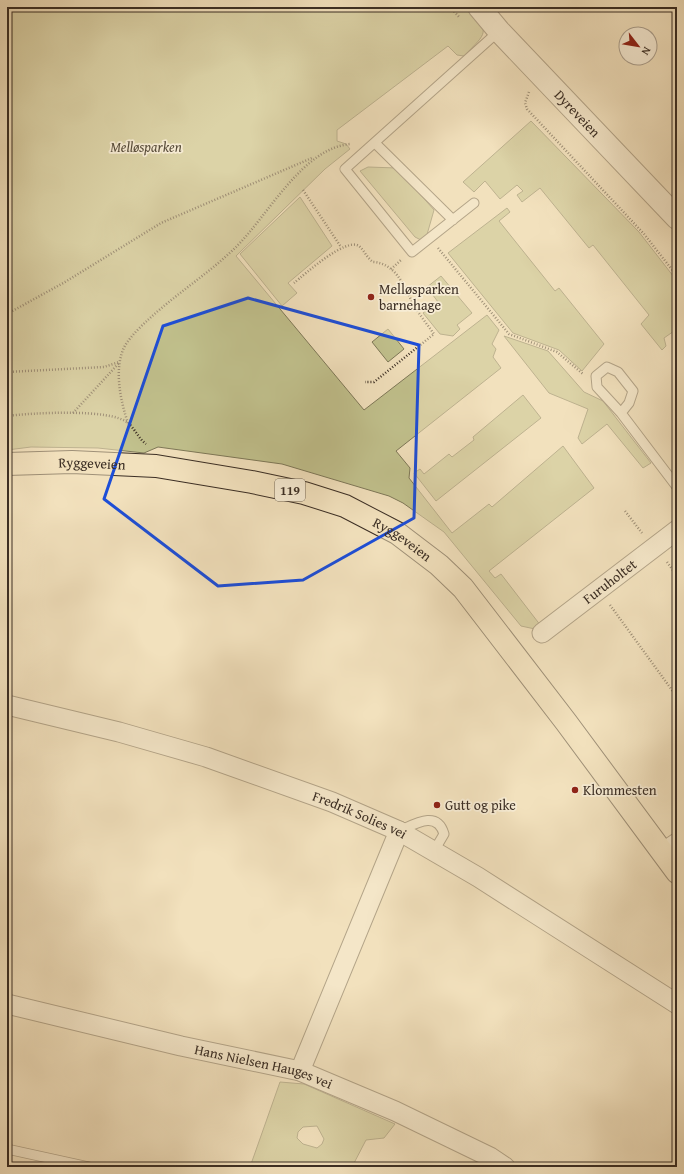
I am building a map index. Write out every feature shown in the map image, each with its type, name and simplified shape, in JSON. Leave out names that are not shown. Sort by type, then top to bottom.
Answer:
[{"type":"main road","name":"Ryggeveien","points":[[7,464],[72,462],[156,466],[252,482],[304,494],[345,506],[397,533],[439,565],[463,588],[566,722],[670,848],[677,872]]},
{"type":"street","name":"Dyreveien","points":[[479,7],[499,31],[677,218]]},
{"type":"street","name":"Furuholtet","points":[[542,633],[677,530]]},
{"type":"street","name":"Fredrik Solies vei","points":[[7,705],[119,732],[206,757],[332,802],[399,831],[478,877],[677,1004]]},
{"type":"street","points":[[300,1070],[399,831]]},
{"type":"street","name":"Hans Nielsen Hauges vei","points":[[7,1004],[181,1046],[300,1070],[395,1111],[490,1157],[505,1167]]},
{"type":"lane","points":[[474,203],[412,252],[345,170],[499,31]]},
{"type":"lane","points":[[375,142],[453,220]]},
{"type":"lane","points":[[621,413],[629,404],[633,390],[618,372],[607,367],[596,376],[597,387],[621,413],[677,487]]},
{"type":"lane","points":[[399,831],[420,820],[435,822],[442,827],[444,834],[434,851]]},
{"type":"lane","points":[[7,1149],[89,1167]]},
{"type":"path","points":[[530,88],[525,103],[527,109],[644,234],[677,276]]},
{"type":"path","points":[[73,413],[119,362],[126,343],[142,326],[163,306],[218,264],[237,246],[258,224],[296,175],[314,158],[331,148],[344,145],[375,142]]},
{"type":"path","points":[[7,314],[71,278],[161,224],[297,163],[314,158]]},
{"type":"path","points":[[303,190],[341,247]]},
{"type":"path","points":[[430,239],[509,334],[557,352],[597,387]]},
{"type":"path","points":[[294,283],[341,247],[351,243],[358,246],[369,260],[382,263],[391,269],[407,288],[412,302],[434,334],[374,382],[365,382]]},
{"type":"path","points":[[391,269],[404,259]]},
{"type":"path","points":[[7,372],[104,367],[119,362]]},
{"type":"path","points":[[119,362],[120,387],[128,423],[140,439],[149,446]]},
{"type":"path","points":[[7,416],[73,413],[114,416],[128,423]]},
{"type":"path","points":[[625,511],[653,548]]},
{"type":"path","points":[[599,589],[677,698]]},
{"type":"highlighted area","points":[[248,298],[419,345],[414,518],[303,580],[218,586],[104,499],[163,326]]},
{"type":"green space","name":"Melløsparken","points":[[7,7],[467,7],[475,16],[483,28],[483,32],[478,42],[464,56],[457,55],[448,46],[337,130],[337,141],[346,144],[350,149],[325,169],[236,256],[364,410],[487,315],[499,330],[492,344],[496,349],[493,357],[501,368],[396,451],[410,468],[409,478],[452,533],[489,504],[492,507],[563,446],[594,488],[489,571],[495,578],[501,574],[541,626],[535,629],[521,626],[444,532],[403,503],[389,496],[282,464],[158,447],[144,453],[98,448],[31,447],[7,450]]},
{"type":"green space","points":[[531,121],[639,232],[677,281],[677,329],[664,338],[666,346],[662,350],[641,324],[649,315],[593,245],[589,248],[540,188],[522,202],[517,195],[523,191],[517,185],[500,199],[485,181],[474,192],[463,182]]},
{"type":"green space","points":[[368,167],[397,168],[434,210],[426,238],[421,240],[415,237],[360,171]]},
{"type":"green space","points":[[300,197],[332,246],[288,283],[297,293],[282,306],[240,254]]},
{"type":"green space","points":[[507,208],[510,212],[499,221],[555,291],[559,288],[604,344],[582,371],[559,350],[513,333],[448,253]]},
{"type":"green space","points":[[441,276],[472,313],[457,325],[460,329],[453,336],[440,334],[423,313],[438,302],[427,287]]},
{"type":"green space","points":[[388,329],[404,349],[388,362],[372,342]]},
{"type":"green space","points":[[504,336],[548,351],[584,392],[603,401],[651,463],[643,468],[607,424],[582,444],[578,438],[588,409],[549,393]]},
{"type":"green space","points":[[523,395],[541,418],[436,501],[414,473],[420,469],[424,474],[449,454],[452,457],[474,440],[473,437]]},
{"type":"green space","points":[[280,1082],[304,1084],[395,1124],[384,1138],[366,1140],[352,1167],[250,1167]],"holes":[[[317,1126],[324,1139],[322,1144],[317,1148],[303,1144],[297,1138],[298,1132],[303,1127]]]},
{"type":"place","name":"Melløsparken barnehage","points":[[371,297]]},
{"type":"place","name":"Klommesten","points":[[575,790]]},
{"type":"place","name":"Gutt og pike","points":[[437,805]]}]
